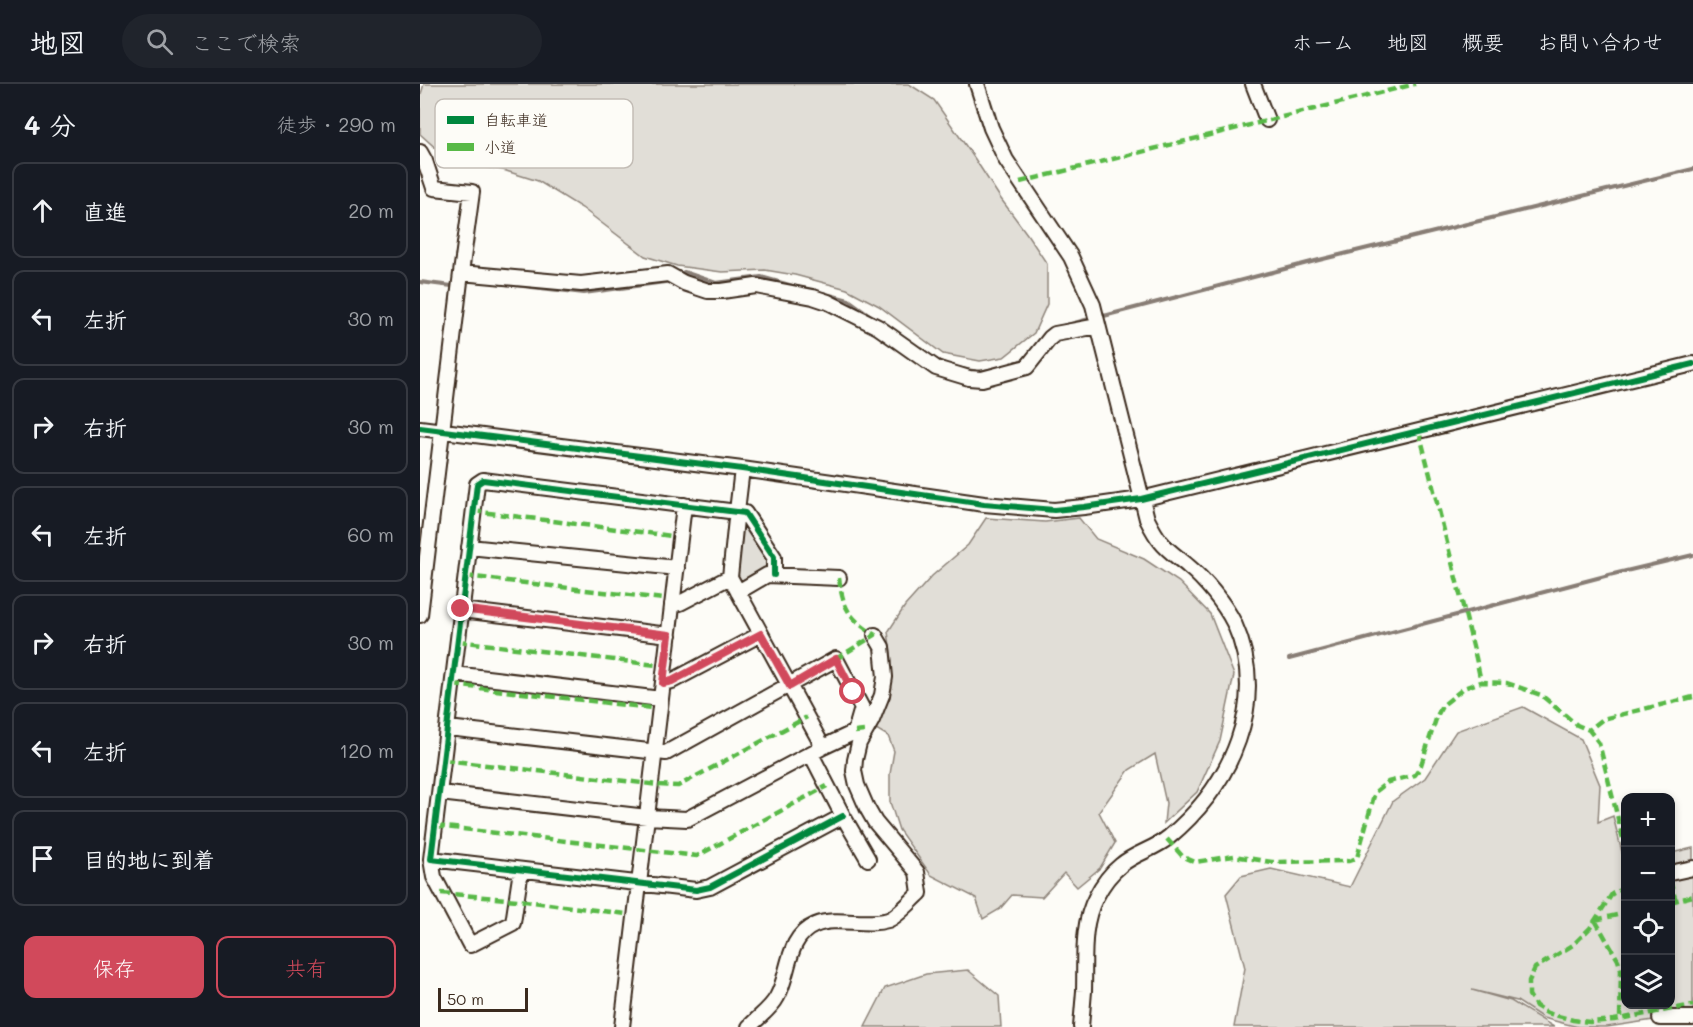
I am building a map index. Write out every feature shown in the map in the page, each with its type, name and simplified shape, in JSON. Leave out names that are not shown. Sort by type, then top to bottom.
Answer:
[{"type":"street","points":[[977,84],[991,128],[1006,160],[1071,257],[1097,320],[1147,519],[1162,544],[1212,589],[1233,621],[1243,647],[1248,676],[1248,696],[1241,736],[1230,761],[1214,787],[1196,812],[1167,839],[1122,864],[1095,898],[1084,946],[1081,1027]]},
{"type":"street","points":[[1253,84],[1268,120]]},
{"type":"street","points":[[420,152],[426,161],[434,188],[472,192],[420,615]]},
{"type":"street","points":[[461,273],[581,284],[668,274],[684,283],[708,291],[756,286],[782,290],[828,302],[878,327],[936,368],[969,378],[982,379],[1027,367],[1055,334],[1097,320]]},
{"type":"street","points":[[420,428],[742,469],[984,504],[1054,510],[1141,499],[1693,364]]},
{"type":"street","points":[[742,469],[730,578],[790,686],[843,816],[868,859]]},
{"type":"street","points":[[521,870],[513,923],[470,945],[434,877],[431,859],[477,484],[483,480],[684,505],[736,515],[745,513],[774,557],[774,575]]},
{"type":"street","points":[[622,1027],[684,505]]},
{"type":"street","points":[[469,547],[677,568]]},
{"type":"street","points":[[738,592],[768,575],[839,578]]},
{"type":"street","points":[[672,604],[680,603],[730,578]]},
{"type":"street","points":[[461,609],[669,635]]},
{"type":"street","points":[[663,683],[672,681],[761,634]]},
{"type":"street","points":[[749,1027],[773,1004],[778,995],[790,955],[800,935],[815,925],[890,920],[920,893],[917,872],[875,822],[857,785],[854,771],[859,743],[872,720],[884,686],[882,647],[875,635]]},
{"type":"street","points":[[440,793],[647,817],[687,819],[855,732],[862,708],[836,659],[666,753],[448,728]]},
{"type":"street","points":[[454,674],[661,699]]},
{"type":"street","points":[[431,859],[696,890],[710,887],[843,816]]},
{"type":"street","points":[[1675,872],[1693,868]]},
{"type":"street","points":[[1660,1018],[1693,1018]]},
{"type":"shaded area","points":[[424,84],[909,84],[934,100],[1047,264],[1047,304],[1034,333],[1004,357],[980,361],[943,354],[879,306],[847,289],[795,275],[765,270],[722,272],[677,266],[645,256],[582,208],[538,181],[491,168],[633,168],[633,99],[435,99],[435,147],[420,134],[420,97]]},
{"type":"shaded area","points":[[741,518],[770,558],[769,566],[739,582],[735,575]]},
{"type":"shaded area","points":[[986,518],[1045,522],[1079,518],[1096,539],[1144,559],[1179,582],[1210,614],[1234,675],[1220,741],[1197,792],[1164,823],[1166,803],[1155,754],[1129,770],[1099,812],[1115,843],[1100,868],[1077,887],[1064,873],[1042,897],[1012,895],[1000,909],[983,919],[976,898],[931,875],[899,830],[890,802],[890,774],[894,751],[888,736],[876,729],[888,695],[892,660],[888,632],[905,606],[932,576],[968,545]]},
{"type":"shaded area","points":[[1523,707],[1581,739],[1600,785],[1598,822],[1613,816],[1621,848],[1621,1009],[1675,1009],[1675,852],[1693,848],[1693,1014],[1607,1027],[1578,1027],[1543,1018],[1517,1001],[1472,990],[1511,1001],[1554,1027],[1234,1027],[1245,968],[1226,894],[1241,876],[1271,869],[1350,887],[1393,801],[1425,778],[1456,731]]},
{"type":"shaded area","points":[[968,970],[999,996],[1001,1027],[865,1027],[885,988],[926,974]]},
{"type":"waterway","points":[[1100,317],[1319,260],[1693,169]]},
{"type":"waterway","points":[[677,276],[684,272],[716,283],[761,277],[800,288]]},
{"type":"waterway","points":[[497,283],[584,293],[665,282],[671,279]]},
{"type":"waterway","points":[[420,282],[452,286]]},
{"type":"waterway","points":[[822,293],[849,300],[874,318]]},
{"type":"waterway","points":[[1063,326],[1093,318]]},
{"type":"waterway","points":[[932,358],[947,365]]},
{"type":"waterway","points":[[1012,364],[1028,358]]},
{"type":"waterway","points":[[957,368],[978,372],[994,369]]},
{"type":"waterway","points":[[1289,659],[1693,555]]},
{"type":"marked path","points":[[1020,182],[1415,84]]},
{"type":"marked path","points":[[1419,431],[1481,682]]},
{"type":"marked path","points":[[473,511],[672,536]]},
{"type":"marked path","points":[[465,576],[664,599]]},
{"type":"marked path","points":[[836,659],[875,635],[853,618],[849,612],[845,605],[839,578]]},
{"type":"marked path","points":[[458,641],[656,665]]},
{"type":"marked path","points":[[1167,839],[1183,857],[1195,862],[1234,856],[1272,862],[1349,861],[1357,858],[1375,792],[1388,782],[1415,775],[1420,768],[1442,706],[1464,688],[1481,682],[1507,683],[1541,695],[1577,725],[1589,730]]},
{"type":"marked path","points":[[453,685],[651,708]]},
{"type":"marked path","points":[[1625,847],[1599,743],[1589,730],[1603,719],[1693,697]]},
{"type":"marked path","points":[[444,760],[678,786],[807,717]]},
{"type":"marked path","points":[[855,732],[865,731]]},
{"type":"marked path","points":[[436,826],[697,856],[827,786]]},
{"type":"marked path","points":[[1621,890],[1612,894],[1590,928],[1573,945],[1535,968],[1529,981],[1529,995],[1536,1006],[1547,1013],[1590,1022],[1614,1020],[1693,1005]]},
{"type":"marked path","points":[[441,893],[626,914]]},
{"type":"marked path","points":[[1674,901],[1693,896]]},
{"type":"marked path","points":[[1595,920],[1621,914]]},
{"type":"marked path","points":[[1595,920],[1618,960],[1621,970],[1620,1019]]},
{"type":"cycle path","points":[[420,428],[742,469],[984,504],[1054,510],[1141,499],[1693,364]]},
{"type":"cycle path","points":[[774,575],[774,557],[745,513],[483,480],[477,484],[431,859],[696,890],[710,887],[843,816]]},
{"type":"route","points":[[461,609],[669,635],[663,683],[672,681],[761,634],[790,686],[836,659],[853,692]]}]
